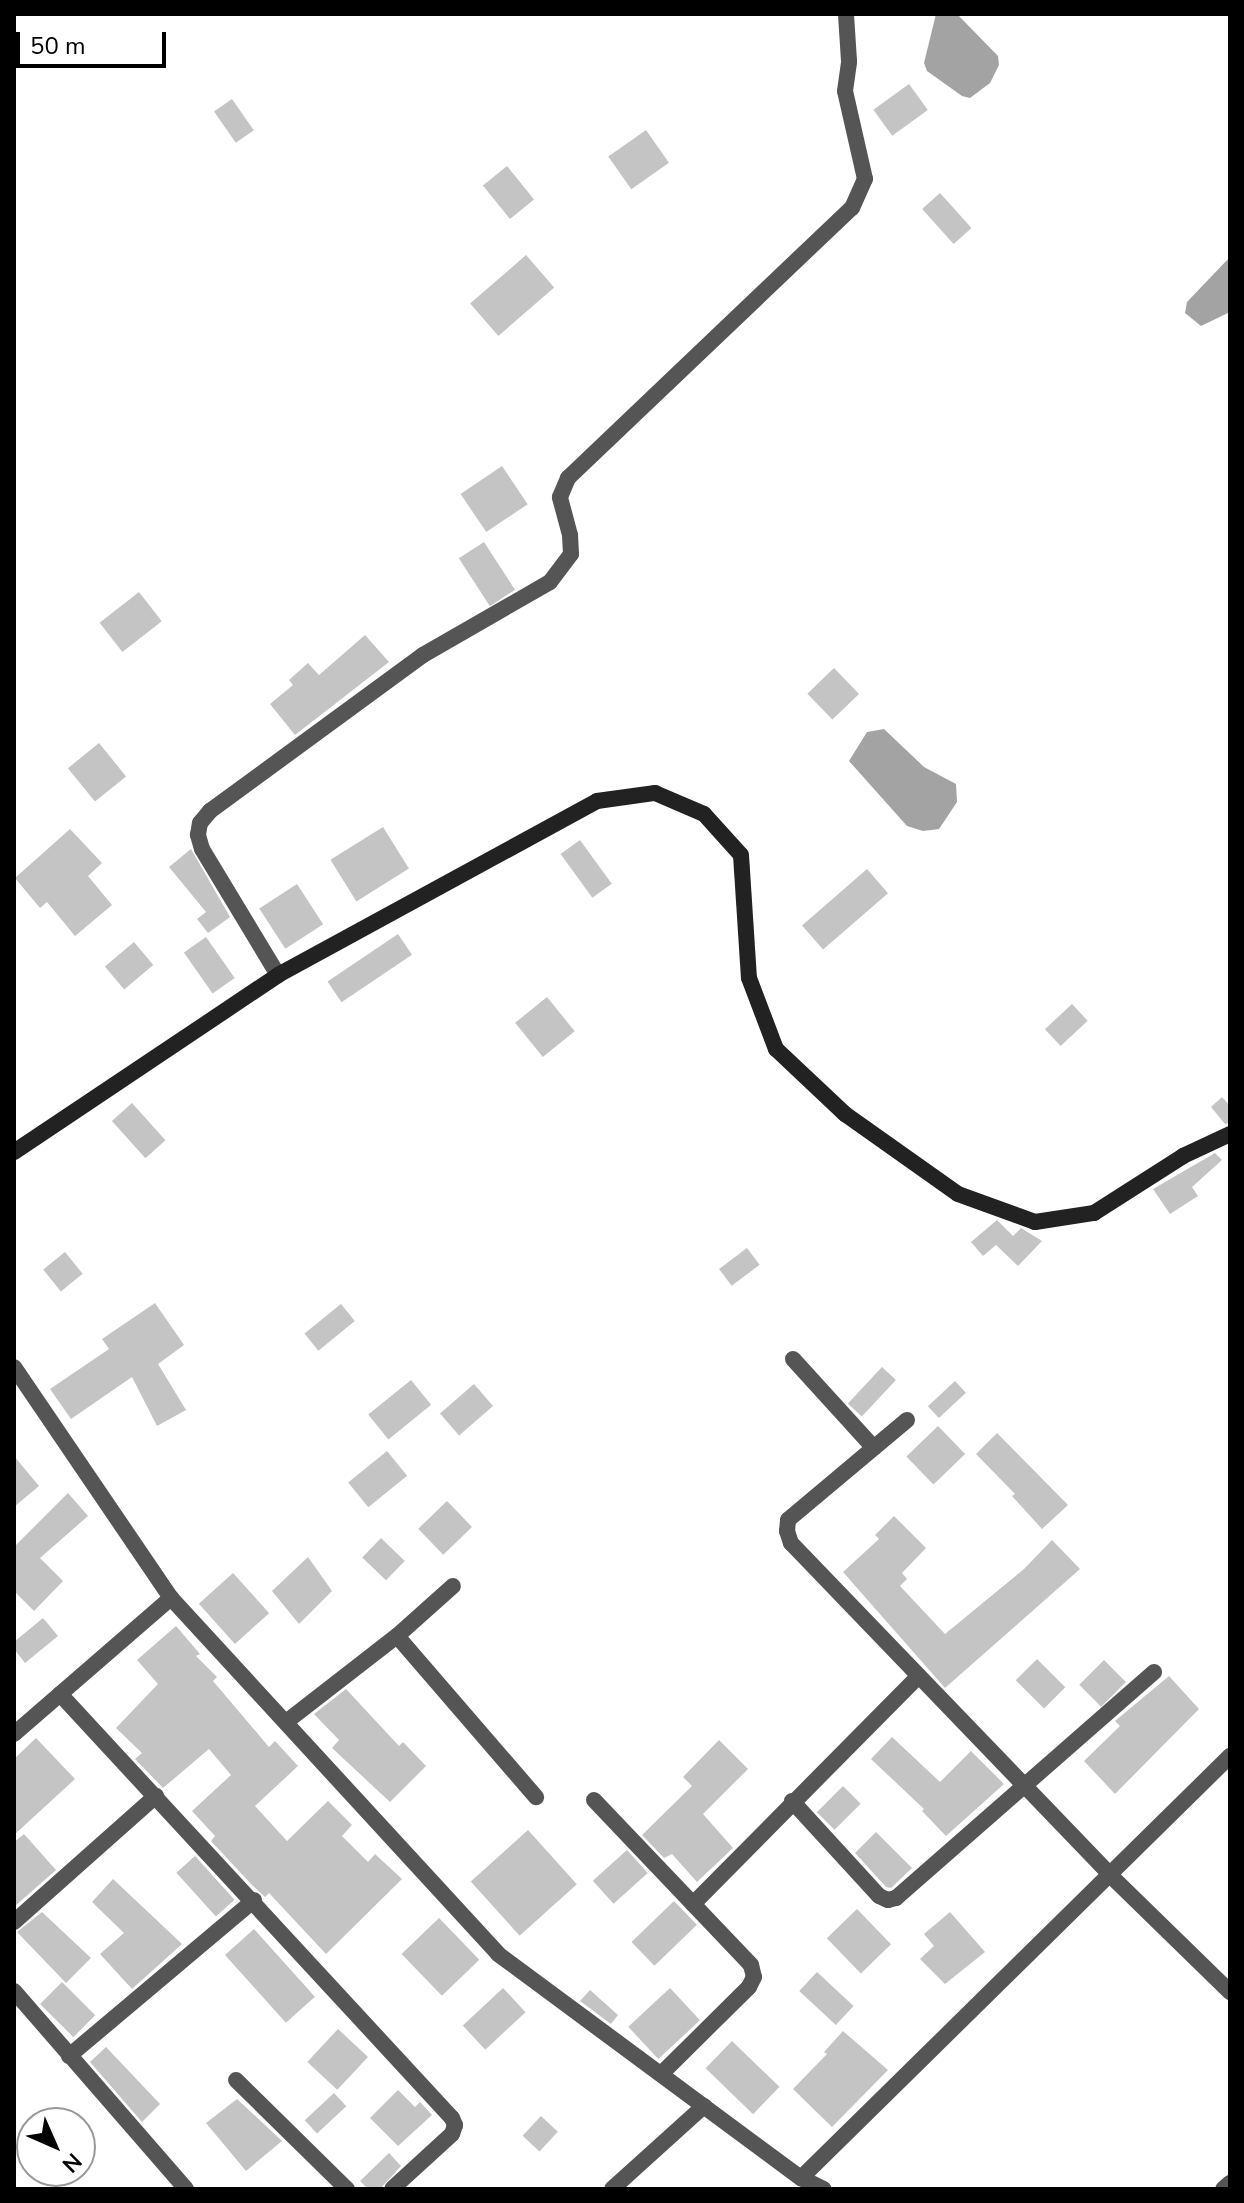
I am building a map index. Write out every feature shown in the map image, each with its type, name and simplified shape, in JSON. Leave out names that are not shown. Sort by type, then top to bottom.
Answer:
[{"type":"main road","points":[[14,1152],[278,975],[597,801],[655,793],[704,814],[741,855],[749,978],[776,1049],[845,1114],[958,1194],[1035,1222],[1094,1213],[1183,1156],[1230,1134]]},
{"type":"street","points":[[278,975],[202,849],[198,835],[200,823],[210,811],[423,655],[550,582],[571,554],[570,535],[560,497],[568,478],[835,229],[852,208],[865,179],[845,91],[849,61],[846,14]]},
{"type":"street","points":[[793,1359],[874,1448]]},
{"type":"street","points":[[14,1367],[171,1598],[498,1954],[801,2178],[824,2189]]},
{"type":"street","points":[[907,1420],[788,1520],[787,1531],[791,1543],[1110,1875],[1230,1992]]},
{"type":"street","points":[[286,1722],[397,1636],[453,1586]]},
{"type":"street","points":[[14,1734],[171,1598]]},
{"type":"street","points":[[397,1636],[536,1797]]},
{"type":"street","points":[[792,1801],[879,1896],[888,1900],[896,1898],[1154,1672]]},
{"type":"street","points":[[693,1904],[918,1677]]},
{"type":"street","points":[[60,1694],[254,1900],[452,2118],[455,2125],[452,2134],[392,2189]]},
{"type":"street","points":[[801,2178],[1230,1756]]},
{"type":"street","points":[[14,1922],[156,1796]]},
{"type":"street","points":[[594,1800],[751,1965],[754,1977],[661,2074]]},
{"type":"street","points":[[69,2056],[254,1900]]},
{"type":"street","points":[[18,2003],[186,2189]]},
{"type":"street","points":[[236,2080],[347,2189]]},
{"type":"street","points":[[612,2189],[704,2106]]},
{"type":"street","points":[[1223,2189],[1230,2183]]},
{"type":"shaded area","points":[[936,14],[957,14],[998,56],[999,65],[990,83],[970,98],[962,96],[927,71],[924,63]]},
{"type":"shaded area","points":[[1230,257],[1230,312],[1201,326],[1185,313],[1187,302]]},
{"type":"shaded area","points":[[884,729],[924,767],[956,784],[957,802],[939,829],[923,831],[907,826],[849,761],[867,732]]},
{"type":"building","points":[[909,84],[928,110],[892,136],[873,110]]},
{"type":"building","points":[[232,99],[254,130],[236,143],[214,112]]},
{"type":"building","points":[[646,130],[669,163],[631,189],[608,156]]},
{"type":"building","points":[[507,166],[534,199],[510,219],[483,186]]},
{"type":"building","points":[[940,193],[971,228],[954,244],[922,209]]},
{"type":"building","points":[[526,255],[554,287],[498,336],[470,304]]},
{"type":"building","points":[[502,466],[528,504],[486,532],[461,494]]},
{"type":"building","points":[[484,542],[515,590],[490,606],[459,558]]},
{"type":"building","points":[[139,592],[162,621],[122,652],[100,623]]},
{"type":"building","points":[[365,635],[389,662],[295,735],[270,704],[293,685],[289,680],[308,663],[319,675]]},
{"type":"building","points":[[834,668],[859,694],[832,720],[807,694]]},
{"type":"building","points":[[99,743],[126,776],[95,802],[68,768]]},
{"type":"building","points":[[383,827],[409,869],[356,901],[330,860]]},
{"type":"building","points":[[70,829],[102,863],[88,876],[112,905],[75,936],[47,902],[40,908],[15,878]]},
{"type":"building","points":[[580,840],[612,884],[592,898],[561,854]]},
{"type":"building","points":[[191,849],[230,917],[208,933],[197,919],[206,912],[169,867]]},
{"type":"building","points":[[867,869],[888,893],[823,950],[802,925]]},
{"type":"building","points":[[297,884],[323,924],[285,949],[259,909]]},
{"type":"building","points":[[398,934],[412,955],[342,1002],[328,982]]},
{"type":"building","points":[[206,937],[235,978],[213,993],[184,952]]},
{"type":"building","points":[[134,942],[153,965],[124,989],[105,966]]},
{"type":"building","points":[[547,997],[575,1031],[543,1057],[515,1023]]},
{"type":"building","points":[[1072,1004],[1088,1021],[1061,1046],[1045,1029]]},
{"type":"building","points":[[1222,1097],[1230,1106],[1230,1123],[1225,1124],[1211,1107]]},
{"type":"building","points":[[132,1103],[165,1140],[145,1158],[112,1121]]},
{"type":"building","points":[[1215,1153],[1222,1160],[1192,1187],[1198,1196],[1170,1214],[1153,1189]]},
{"type":"building","points":[[997,1220],[1013,1236],[1021,1228],[1042,1241],[1018,1266],[996,1245],[983,1256],[971,1242]]},
{"type":"building","points":[[747,1248],[760,1265],[732,1286],[719,1269]]},
{"type":"building","points":[[65,1252],[83,1274],[61,1291],[43,1270]]},
{"type":"building","points":[[155,1303],[184,1345],[158,1364],[186,1410],[157,1426],[132,1377],[71,1419],[50,1389],[109,1349],[102,1339]]},
{"type":"building","points":[[341,1304],[355,1321],[318,1351],[304,1334]]},
{"type":"building","points":[[882,1367],[896,1380],[862,1417],[848,1404]]},
{"type":"building","points":[[411,1380],[431,1405],[388,1439],[368,1415]]},
{"type":"building","points":[[955,1381],[966,1393],[939,1418],[928,1406]]},
{"type":"building","points":[[474,1384],[493,1406],[459,1435],[440,1414]]},
{"type":"building","points":[[938,1426],[965,1454],[933,1485],[906,1457]]},
{"type":"building","points":[[997,1433],[1068,1505],[1042,1529],[1012,1496],[1015,1494],[976,1454]]},
{"type":"building","points":[[387,1451],[407,1476],[368,1507],[348,1482]]},
{"type":"building","points":[[14,1456],[39,1486],[14,1507]]},
{"type":"building","points":[[68,1493],[88,1516],[40,1558],[63,1581],[34,1611],[14,1591],[14,1547]]},
{"type":"building","points":[[447,1501],[472,1527],[443,1555],[418,1529]]},
{"type":"building","points":[[894,1516],[926,1548],[902,1573],[907,1579],[900,1586],[945,1634],[1024,1569],[1052,1540],[1080,1569],[945,1688],[843,1572],[879,1539],[875,1535]]},
{"type":"building","points":[[381,1538],[405,1561],[386,1580],[362,1557]]},
{"type":"building","points":[[308,1557],[332,1591],[299,1624],[272,1591]]},
{"type":"building","points":[[233,1573],[269,1613],[235,1644],[199,1604]]},
{"type":"building","points":[[43,1618],[58,1636],[25,1663],[14,1649],[14,1642]]},
{"type":"building","points":[[176,1626],[200,1654],[196,1656],[217,1677],[213,1681],[269,1747],[275,1741],[298,1766],[255,1806],[287,1841],[328,1801],[352,1825],[342,1836],[368,1862],[375,1854],[402,1879],[326,1954],[269,1893],[265,1897],[251,1884],[211,1841],[215,1836],[192,1811],[231,1775],[209,1749],[163,1788],[135,1759],[142,1753],[116,1728],[158,1684],[137,1660]]},
{"type":"building","points":[[1037,1659],[1065,1687],[1044,1708],[1016,1680]]},
{"type":"building","points":[[1104,1660],[1126,1682],[1101,1707],[1079,1685]]},
{"type":"building","points":[[1169,1676],[1199,1709],[1115,1794],[1084,1761],[1120,1726],[1115,1721]]},
{"type":"building","points":[[346,1689],[399,1746],[403,1742],[426,1766],[390,1802],[332,1748],[339,1740],[314,1714]]},
{"type":"building","points":[[892,1737],[940,1782],[971,1751],[1004,1784],[946,1836],[922,1811],[924,1809],[871,1759]]},
{"type":"building","points":[[36,1738],[75,1779],[14,1835],[14,1759]]},
{"type":"building","points":[[719,1740],[748,1769],[703,1814],[733,1848],[697,1882],[672,1854],[664,1858],[642,1835],[692,1786],[683,1777]]},
{"type":"building","points":[[843,1786],[861,1804],[835,1830],[817,1812]]},
{"type":"building","points":[[528,1830],[577,1884],[520,1936],[471,1882]]},
{"type":"building","points":[[876,1832],[912,1868],[891,1888],[886,1887],[855,1853]]},
{"type":"building","points":[[24,1834],[56,1870],[14,1907],[14,1842]]},
{"type":"building","points":[[627,1850],[648,1873],[614,1904],[593,1881]]},
{"type":"building","points":[[195,1856],[234,1900],[216,1917],[176,1873]]},
{"type":"building","points":[[113,1879],[182,1944],[132,1989],[100,1954],[124,1933],[92,1902]]},
{"type":"building","points":[[674,1901],[697,1925],[654,1966],[632,1942]]},
{"type":"building","points":[[857,1909],[891,1944],[861,1973],[827,1938]]},
{"type":"building","points":[[42,1912],[91,1958],[66,1983],[17,1932]]},
{"type":"building","points":[[950,1912],[985,1952],[945,1984],[920,1959],[934,1946],[924,1934]]},
{"type":"building","points":[[439,1918],[479,1960],[442,1996],[402,1954]]},
{"type":"building","points":[[254,1929],[315,1997],[286,2023],[225,1955]]},
{"type":"building","points":[[817,1972],[854,2006],[836,2025],[799,1991]]},
{"type":"building","points":[[62,1982],[95,2015],[73,2037],[40,2004]]},
{"type":"building","points":[[503,1988],[526,2012],[485,2050],[463,2026]]},
{"type":"building","points":[[670,1988],[700,2020],[658,2059],[628,2027]]},
{"type":"building","points":[[590,1990],[618,2015],[611,2024],[580,2001]]},
{"type":"building","points":[[338,2029],[368,2057],[337,2090],[307,2062]]},
{"type":"building","points":[[843,2031],[888,2070],[832,2127],[793,2089],[827,2054],[824,2052]]},
{"type":"building","points":[[732,2041],[779,2087],[753,2114],[706,2068]]},
{"type":"building","points":[[106,2047],[160,2104],[142,2122],[90,2062]]},
{"type":"building","points":[[398,2090],[415,2107],[420,2102],[432,2115],[398,2146],[370,2118]]},
{"type":"building","points":[[334,2093],[346,2106],[317,2133],[305,2120]]},
{"type":"building","points":[[237,2099],[282,2141],[246,2171],[206,2123]]},
{"type":"building","points":[[541,2116],[558,2132],[539,2151],[523,2136]]},
{"type":"building","points":[[389,2153],[401,2166],[380,2189],[368,2189],[360,2181]]}]
